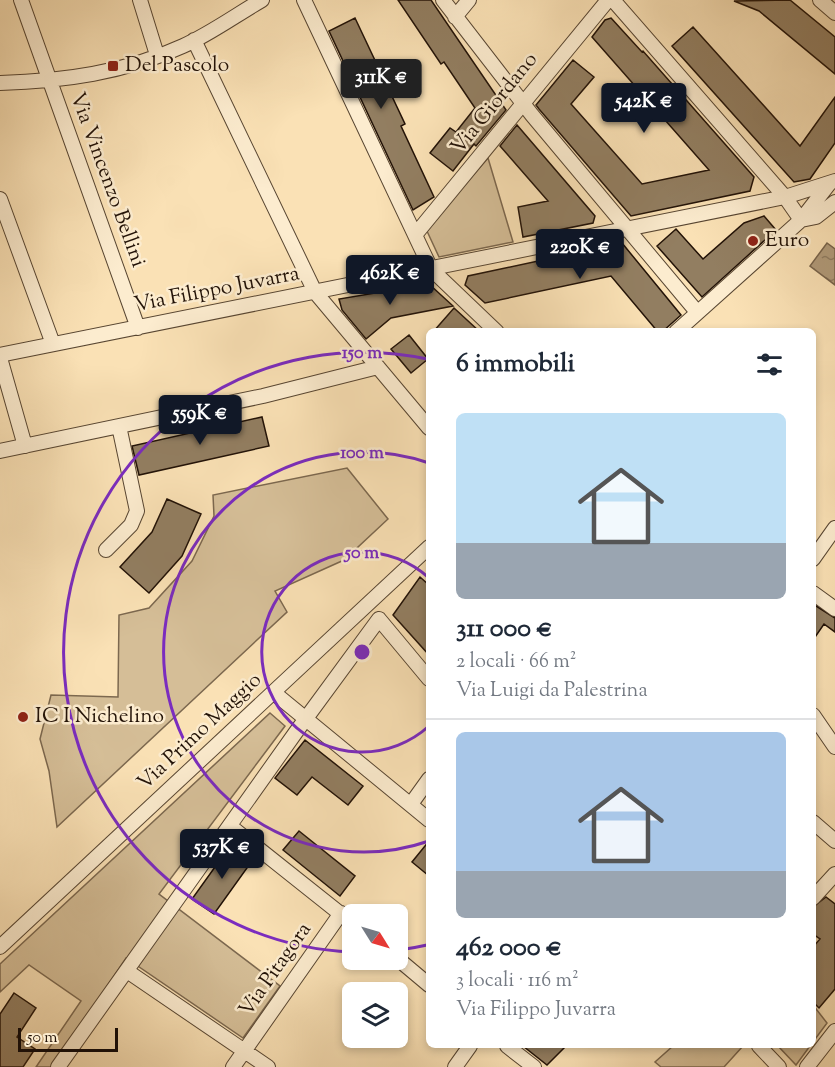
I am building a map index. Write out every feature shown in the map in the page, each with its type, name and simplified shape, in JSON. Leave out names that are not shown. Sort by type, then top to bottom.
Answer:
[{"type":"street","name":"Via Vincenzo Bellini","points":[[21,0],[138,328]]},
{"type":"street","points":[[140,0],[157,55]]},
{"type":"street","points":[[0,83],[48,81],[103,74],[194,40],[262,0]]},
{"type":"street","points":[[304,0],[431,269],[493,328]]},
{"type":"street","points":[[442,0],[523,104],[626,230],[697,312]]},
{"type":"street","points":[[455,17],[469,0]]},
{"type":"street","name":"Via Giordano","points":[[415,235],[608,0]]},
{"type":"street","points":[[613,0],[785,197],[801,220]]},
{"type":"street","points":[[820,0],[835,13]]},
{"type":"street","points":[[194,40],[315,292],[426,424]]},
{"type":"street","name":"Via Filippo Juvarra","points":[[0,356],[785,197],[833,180]]},
{"type":"street","name":"Via Filippo Juvarra","points":[[801,220],[833,180]]},
{"type":"street","points":[[0,199],[53,344]]},
{"type":"street","points":[[680,328],[801,220],[816,217],[835,202]]},
{"type":"street","points":[[0,356],[25,446]]},
{"type":"street","points":[[0,451],[263,396],[378,367]]},
{"type":"street","points":[[106,550],[131,525],[137,511],[119,426]]},
{"type":"street","points":[[816,555],[835,528]]},
{"type":"street","name":"Via Primo Maggio","points":[[0,947],[426,551]]},
{"type":"street","points":[[816,595],[835,609]]},
{"type":"street","points":[[58,1067],[305,719],[379,620],[426,675]]},
{"type":"street","points":[[273,692],[426,816]]},
{"type":"street","points":[[816,719],[835,747]]},
{"type":"street","points":[[411,804],[426,783]]},
{"type":"street","points":[[816,825],[835,841]]},
{"type":"street","name":"Via Pitagora","points":[[230,826],[342,914]]},
{"type":"street","points":[[816,895],[835,874]]},
{"type":"street","name":"Via Pitagora","points":[[233,1067],[342,924]]},
{"type":"street","points":[[408,967],[426,982]]},
{"type":"street","points":[[127,971],[266,1066]]},
{"type":"street","points":[[807,1067],[835,1031]]},
{"type":"street","points":[[455,1067],[469,1048]]},
{"type":"street","points":[[510,1048],[534,1067]]},
{"type":"street","points":[[761,1048],[779,1067]]},
{"type":"shaded area","points":[[488,158],[513,242],[439,257],[426,229]]},
{"type":"shaded area","points":[[347,468],[388,519],[344,560],[275,591],[287,612],[57,827],[49,771],[40,739],[51,695],[118,697],[119,615],[149,608],[192,561],[214,516],[213,495]]},
{"type":"shaded area","points":[[270,713],[285,726],[159,894],[280,986],[243,1038],[126,958],[53,1067],[36,1067],[81,1001],[29,965],[0,992],[0,964]]},
{"type":"shaded area","points":[[816,1009],[827,1023],[816,1038]]},
{"type":"shaded area","points":[[671,1048],[741,1048],[724,1067],[661,1067],[655,1062]]},
{"type":"shaded area","points":[[780,1048],[809,1048],[796,1065]]},
{"type":"water","points":[[827,243],[835,249],[835,285],[810,266]]},
{"type":"building","points":[[398,0],[431,0],[506,110],[476,146],[474,144],[453,171],[430,153],[450,128],[456,132],[475,108],[444,62],[441,64]]},
{"type":"building","points":[[790,0],[835,37],[835,74],[759,11],[734,1]]},
{"type":"building","points":[[355,18],[405,124],[401,126],[434,197],[413,210],[329,31]]},
{"type":"building","points":[[611,18],[754,177],[750,191],[631,216],[539,109],[536,105],[573,60],[594,77],[571,104],[642,184],[709,170],[592,37],[605,20]]},
{"type":"building","points":[[693,27],[800,146],[835,97],[835,143],[810,179],[794,182],[672,46]]},
{"type":"building","points":[[517,125],[595,216],[593,223],[523,237],[518,207],[548,201],[500,146]]},
{"type":"building","points":[[764,216],[776,230],[702,297],[657,246],[676,229],[703,259],[744,223]]},
{"type":"building","points":[[622,243],[681,315],[666,328],[655,328],[611,276],[485,303],[465,285],[468,276]]},
{"type":"building","points":[[429,284],[453,306],[391,318],[366,339],[342,310],[339,299]]},
{"type":"building","points":[[454,308],[476,328],[436,328]]},
{"type":"building","points":[[409,335],[426,356],[426,361],[411,373],[391,349]]},
{"type":"building","points":[[262,417],[269,446],[139,475],[132,446]]},
{"type":"building","points":[[167,499],[201,514],[182,556],[149,593],[120,567],[152,532]]},
{"type":"building","points":[[420,577],[426,582],[426,652],[393,615]]},
{"type":"building","points":[[816,606],[835,618],[835,632],[824,624],[816,636]]},
{"type":"building","points":[[305,740],[363,786],[348,805],[312,777],[297,795],[275,778]]},
{"type":"building","points":[[299,831],[355,876],[340,896],[283,850]]},
{"type":"building","points":[[426,845],[426,874],[412,862]]},
{"type":"building","points":[[230,846],[252,861],[214,914],[192,899]]},
{"type":"building","points":[[826,897],[835,904],[835,989],[819,1008],[816,1005],[816,944],[820,939],[816,936],[816,905]]},
{"type":"building","points":[[14,993],[36,1008],[17,1037],[35,1049],[23,1067],[0,1067],[0,1014]]},
{"type":"building","points":[[526,1048],[564,1048],[547,1065]]},
{"type":"place","name":"Del Pascolo","points":[[113,66]]},
{"type":"place","name":"Euro","points":[[753,241]]},
{"type":"place","name":"IC I Nichelino","points":[[23,717]]}]
